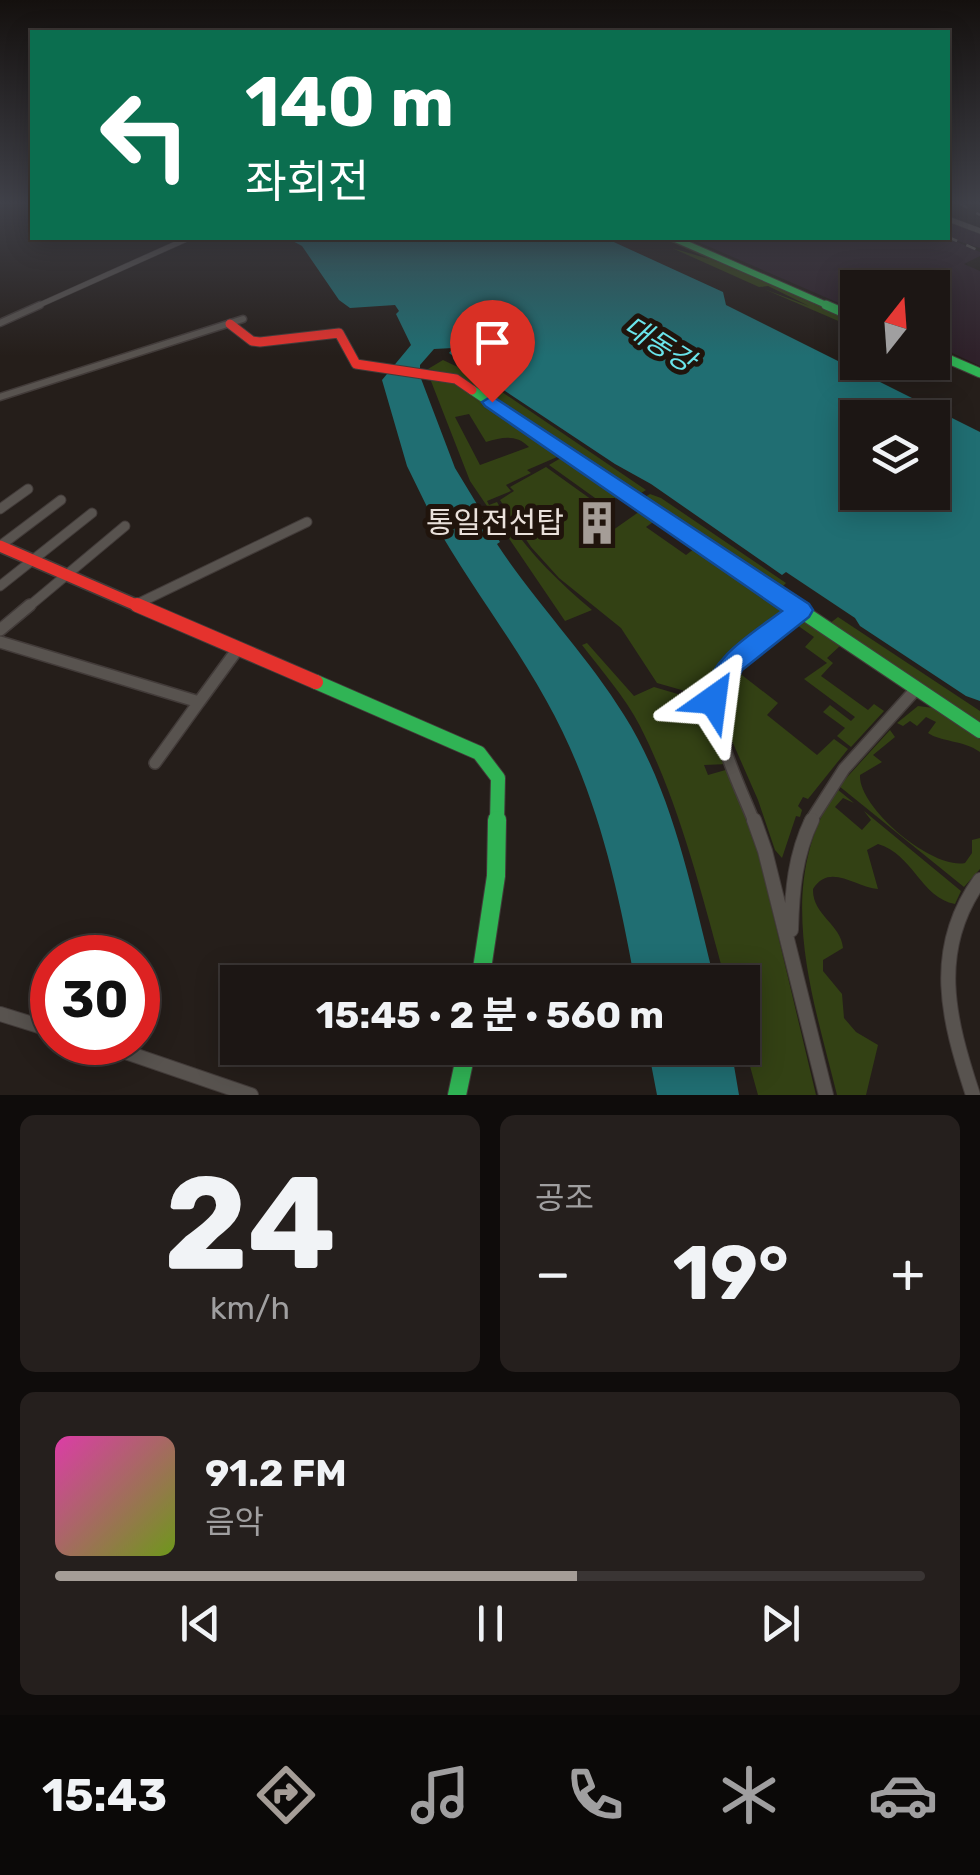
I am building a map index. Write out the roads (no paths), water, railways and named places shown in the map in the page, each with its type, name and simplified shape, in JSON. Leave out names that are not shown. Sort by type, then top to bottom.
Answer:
[{"type":"street","points":[[0,323],[153,254]]},
{"type":"street","points":[[710,254],[840,311]]},
{"type":"street","points":[[0,396],[243,318]]},
{"type":"street","points":[[230,324],[252,341],[260,342],[339,333],[356,364],[427,372],[462,382],[980,731]]},
{"type":"street","points":[[950,360],[980,373]]},
{"type":"street","points":[[0,509],[28,489]]},
{"type":"street","points":[[60,500],[0,546],[139,603],[237,650],[479,754],[490,764],[498,778],[497,858],[482,965]]},
{"type":"street","points":[[0,586],[92,513]]},
{"type":"street","points":[[139,603],[306,522]]},
{"type":"street","points":[[0,630],[125,526]]},
{"type":"street","points":[[800,610],[733,663],[721,678],[713,700],[722,741],[752,808],[765,851],[826,1095]]},
{"type":"street","points":[[0,642],[199,702]]},
{"type":"street","points":[[156,763],[237,650]]},
{"type":"street","points":[[792,948],[791,884],[804,830],[832,784],[917,688]]},
{"type":"street","points":[[973,1095],[954,1030],[948,959],[954,924],[980,880]]},
{"type":"street","points":[[0,1014],[30,1023]]},
{"type":"street","points":[[160,1064],[251,1095]]},
{"type":"street","points":[[457,1095],[463,1065]]},
{"type":"water","name":"대동강","points":[[308,254],[640,254],[723,292],[726,305],[840,362],[840,380],[876,380],[916,400],[840,400],[840,510],[950,510],[950,417],[980,432],[980,701],[966,696],[786,572],[782,575],[651,484],[460,361],[449,353],[453,348],[434,349],[420,365],[420,376],[455,468],[500,542],[497,544],[609,693],[641,746],[680,845],[711,965],[632,965],[603,837],[563,734],[532,677],[432,518],[437,517],[435,511],[429,511],[407,466],[382,380],[411,345],[396,314],[399,311],[395,305],[350,308],[339,300]]},
{"type":"water","points":[[651,1065],[734,1065],[739,1095],[657,1095]]},
{"type":"place","name":"통일전선탑","points":[[597,523]]}]
